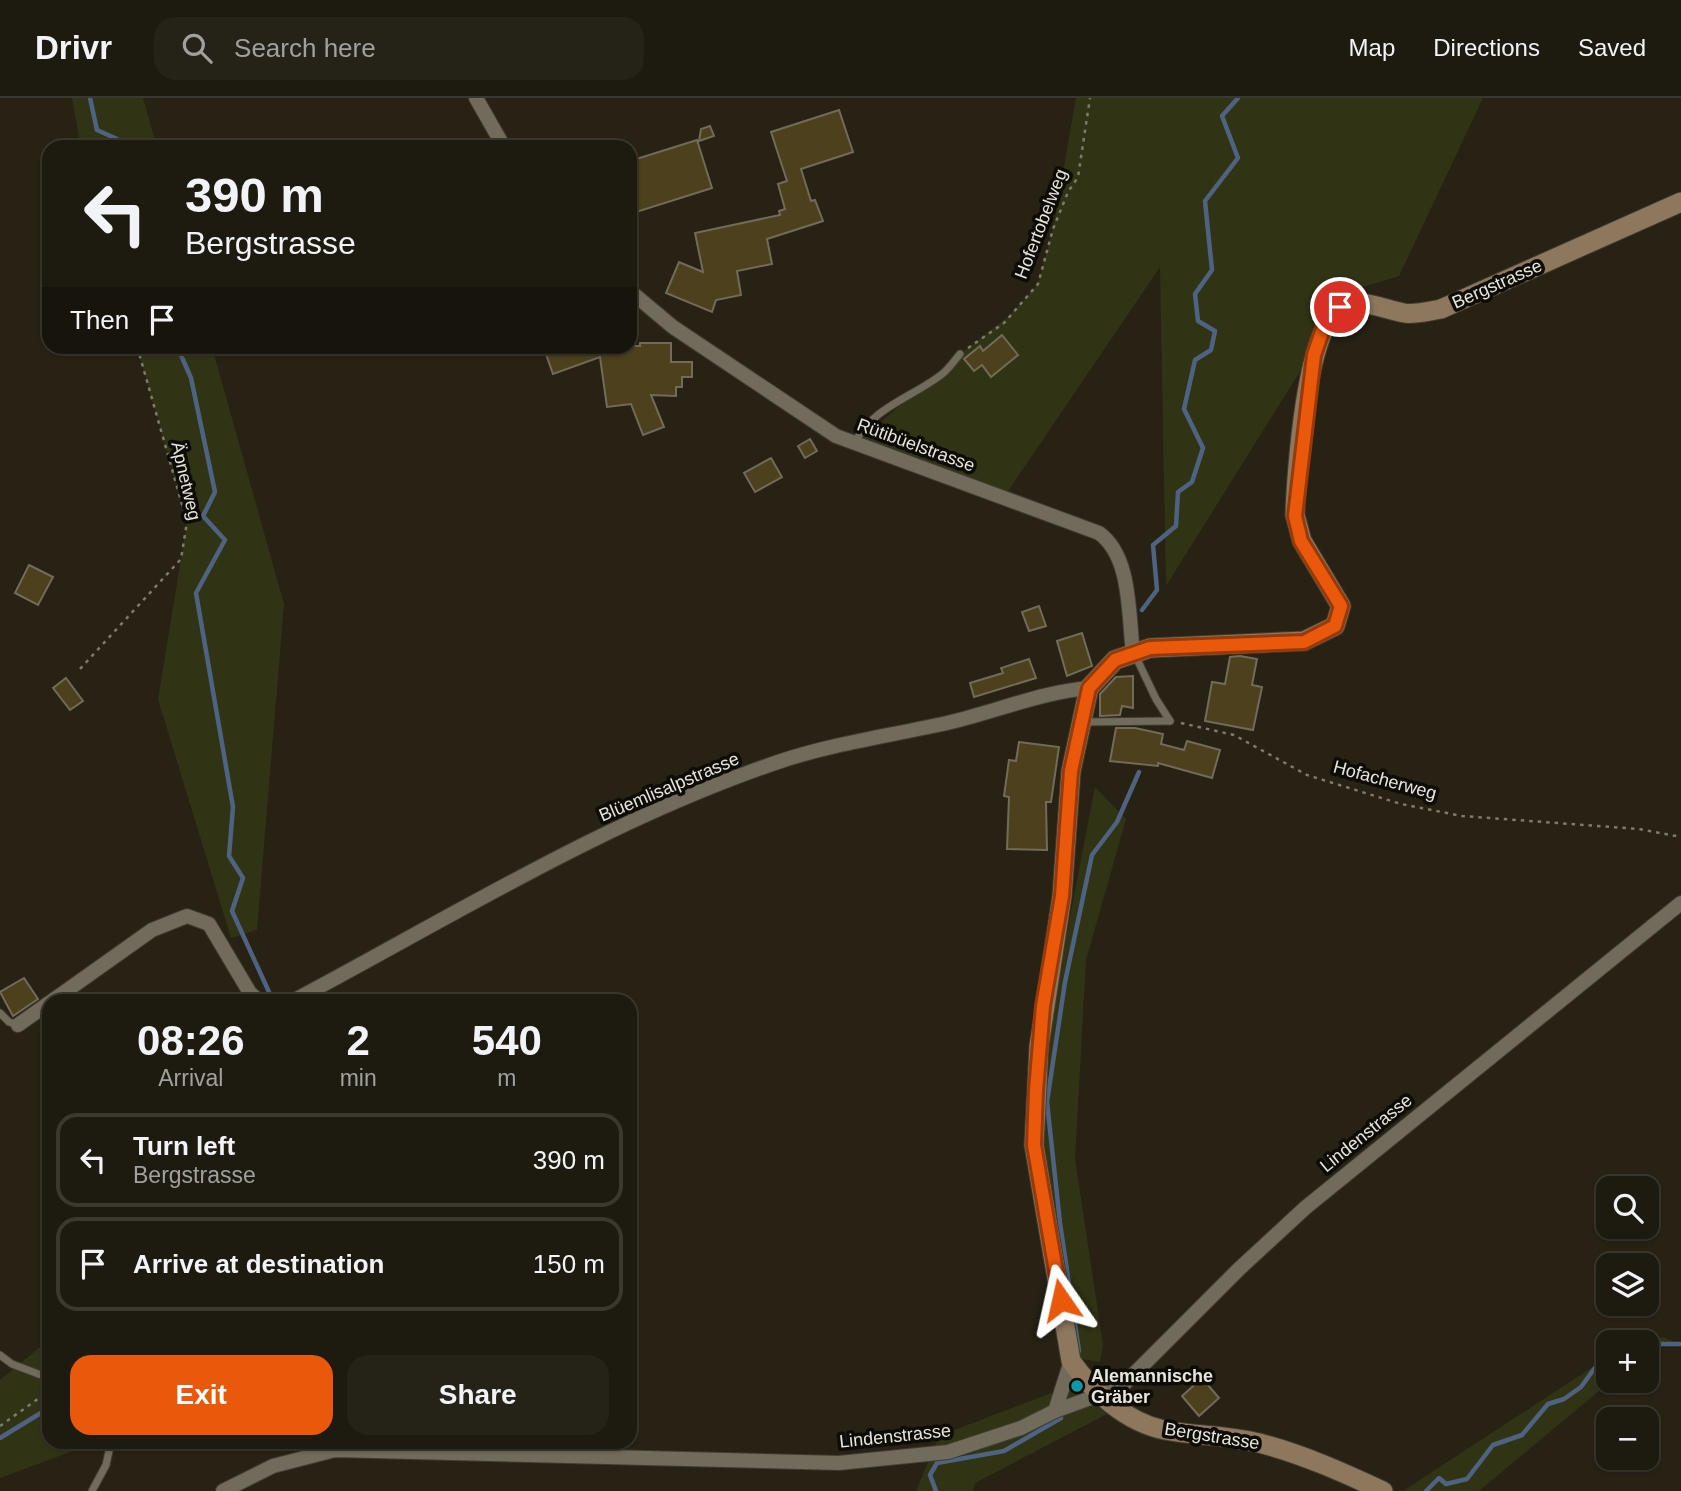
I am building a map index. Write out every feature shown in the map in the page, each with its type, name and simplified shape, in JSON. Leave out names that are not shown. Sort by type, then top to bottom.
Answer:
[{"type":"street","points":[[476,98],[500,140]]},
{"type":"street","name":"Bergstrasse","points":[[1383,1491],[1313,1459],[1256,1442],[1163,1430],[1140,1422],[1102,1395],[1071,1361],[1034,1145],[1039,1046],[1062,896],[1071,771],[1079,722],[1089,688],[1115,660],[1133,652],[1169,646],[1304,642],[1335,626],[1341,606],[1301,541],[1295,516],[1314,355],[1325,323],[1340,307],[1364,302],[1407,313],[1441,309],[1681,202]]},
{"type":"street","name":"Rütibüelstrasse","points":[[637,297],[673,327],[817,425],[854,445],[1100,533],[1111,542],[1118,553],[1124,578],[1133,652]]},
{"type":"street","name":"Blüemlisalpstrasse","points":[[306,994],[551,859],[692,794],[784,761],[969,718],[1065,690],[1089,688]]},
{"type":"street","name":"Lindenstrasse","points":[[223,1491],[273,1466],[335,1450],[721,1462],[852,1461],[948,1452],[990,1441],[1055,1411],[1121,1387],[1239,1269],[1305,1208],[1681,903]]},
{"type":"street","points":[[62,994],[152,930],[187,916],[209,924],[251,994]]},
{"type":"street","points":[[18,1025],[42,1008]]},
{"type":"street","points":[[1055,1411],[1071,1361]]},
{"type":"lane","points":[[854,445],[863,426],[876,414],[943,374],[960,354]]},
{"type":"lane","points":[[1133,652],[1170,721]]},
{"type":"lane","points":[[1079,722],[1170,721]]},
{"type":"lane","points":[[0,1013],[9,1022],[18,1025]]},
{"type":"lane","points":[[0,1355],[12,1364],[42,1375]]},
{"type":"lane","points":[[92,1491],[106,1465],[109,1449]]},
{"type":"path","name":"Hofertobelweg","points":[[960,354],[1004,323],[1038,284],[1053,229],[1068,192],[1078,177],[1090,98]]},
{"type":"path","name":"Äpnetweg","points":[[80,669],[181,559],[187,522],[139,354]]},
{"type":"path","name":"Hofacherweg","points":[[1170,721],[1234,735],[1307,775],[1401,804],[1462,816],[1639,830],[1681,837]]},
{"type":"path","points":[[0,1426],[42,1396]]},
{"type":"green space","points":[[72,98],[143,98],[155,140],[80,140]]},
{"type":"green space","points":[[1076,98],[1483,98],[1399,276],[1333,296],[1309,357],[1166,586],[1160,267],[1004,497],[854,445],[960,354],[1009,316],[1038,284],[1053,229]]},
{"type":"green space","points":[[139,354],[214,354],[284,604],[257,930],[231,938],[158,699],[187,522]]},
{"type":"green space","points":[[1095,787],[1126,819],[1086,960],[1075,1159],[1103,1345],[1100,1362],[1070,1357],[1040,1194],[1041,1067]]},
{"type":"green space","points":[[1663,1337],[1672,1341],[1659,1347],[1659,1338]]},
{"type":"green space","points":[[42,1348],[42,1449],[78,1449],[0,1478],[0,1380]]},
{"type":"green space","points":[[1596,1365],[1597,1393],[1479,1491],[1403,1491]]},
{"type":"green space","points":[[1072,1385],[1107,1414],[975,1483],[973,1491],[916,1491],[939,1436]]},
{"type":"building","points":[[839,110],[853,152],[801,169],[811,201],[815,200],[823,221],[767,239],[772,264],[737,271],[741,295],[716,300],[712,312],[666,293],[679,262],[703,272],[695,233],[780,215],[779,211],[785,209],[778,184],[787,181],[771,132]]},
{"type":"building","points":[[710,126],[714,136],[699,141],[701,129]]},
{"type":"building","points":[[697,140],[712,188],[637,212],[637,159]]},
{"type":"building","points":[[1002,335],[1018,355],[991,377],[982,365],[974,371],[964,359],[980,346],[983,351]]},
{"type":"building","points":[[640,343],[671,343],[671,362],[692,362],[692,377],[682,377],[682,387],[676,387],[676,396],[651,395],[664,427],[643,435],[631,404],[607,407],[600,357],[553,374],[546,354],[637,354],[637,346],[640,346]]},
{"type":"building","points":[[810,439],[817,451],[805,458],[798,446]]},
{"type":"building","points":[[771,458],[782,477],[755,492],[744,473]]},
{"type":"building","points":[[29,565],[53,577],[38,605],[15,593]]},
{"type":"building","points":[[1039,606],[1046,626],[1029,631],[1022,612]]},
{"type":"building","points":[[1082,633],[1092,666],[1067,676],[1057,641]]},
{"type":"building","points":[[1230,657],[1257,659],[1252,685],[1262,687],[1253,730],[1205,721],[1212,682],[1225,684]]},
{"type":"building","points":[[1029,659],[1036,678],[974,697],[970,683],[1003,673],[1001,668]]},
{"type":"building","points":[[1133,676],[1133,708],[1122,706],[1120,715],[1100,716],[1100,694],[1116,677]]},
{"type":"building","points":[[66,678],[83,701],[70,710],[53,688]]},
{"type":"building","points":[[1116,728],[1135,728],[1163,734],[1161,744],[1184,750],[1187,741],[1220,750],[1212,778],[1158,763],[1158,766],[1110,761]]},
{"type":"building","points":[[1019,742],[1059,747],[1051,802],[1046,802],[1047,850],[1007,849],[1009,797],[1004,796],[1009,760],[1016,761]]},
{"type":"building","points":[[24,978],[38,999],[13,1016],[0,992]]},
{"type":"building","points":[[1202,1378],[1219,1398],[1199,1416],[1182,1396]]},
{"type":"waterway","points":[[90,98],[97,130],[117,140]]},
{"type":"waterway","points":[[1142,610],[1157,590],[1153,545],[1176,526],[1178,492],[1192,482],[1203,448],[1184,409],[1195,360],[1211,350],[1215,331],[1198,321],[1195,294],[1212,270],[1205,201],[1238,158],[1222,116],[1238,98]]},
{"type":"waterway","points":[[180,354],[191,378],[215,492],[203,516],[225,540],[196,593],[233,807],[229,856],[243,878],[232,911],[269,992]]},
{"type":"waterway","points":[[1079,1351],[1060,1223],[1047,1102],[1065,982],[1092,855],[1117,822],[1139,772]]},
{"type":"waterway","points":[[1659,1344],[1681,1344]]},
{"type":"waterway","points":[[1426,1491],[1439,1478],[1446,1484],[1467,1479],[1493,1445],[1522,1435],[1548,1404],[1564,1399],[1581,1387],[1596,1366]]},
{"type":"waterway","points":[[0,1438],[42,1412]]},
{"type":"waterway","points":[[936,1491],[930,1475],[937,1463],[1004,1451],[1061,1418]]},
{"type":"place","name":"Alemannische Gräber","points":[[1077,1386]]},
{"type":"route","points":[[1061,1300],[1040,1194],[1034,1145],[1036,1091],[1043,1006],[1062,896],[1071,771],[1084,703],[1089,688],[1100,674],[1115,660],[1133,652],[1169,646],[1304,642],[1335,626],[1341,606],[1301,541],[1295,516],[1296,489],[1314,355],[1325,323],[1340,307]]}]
